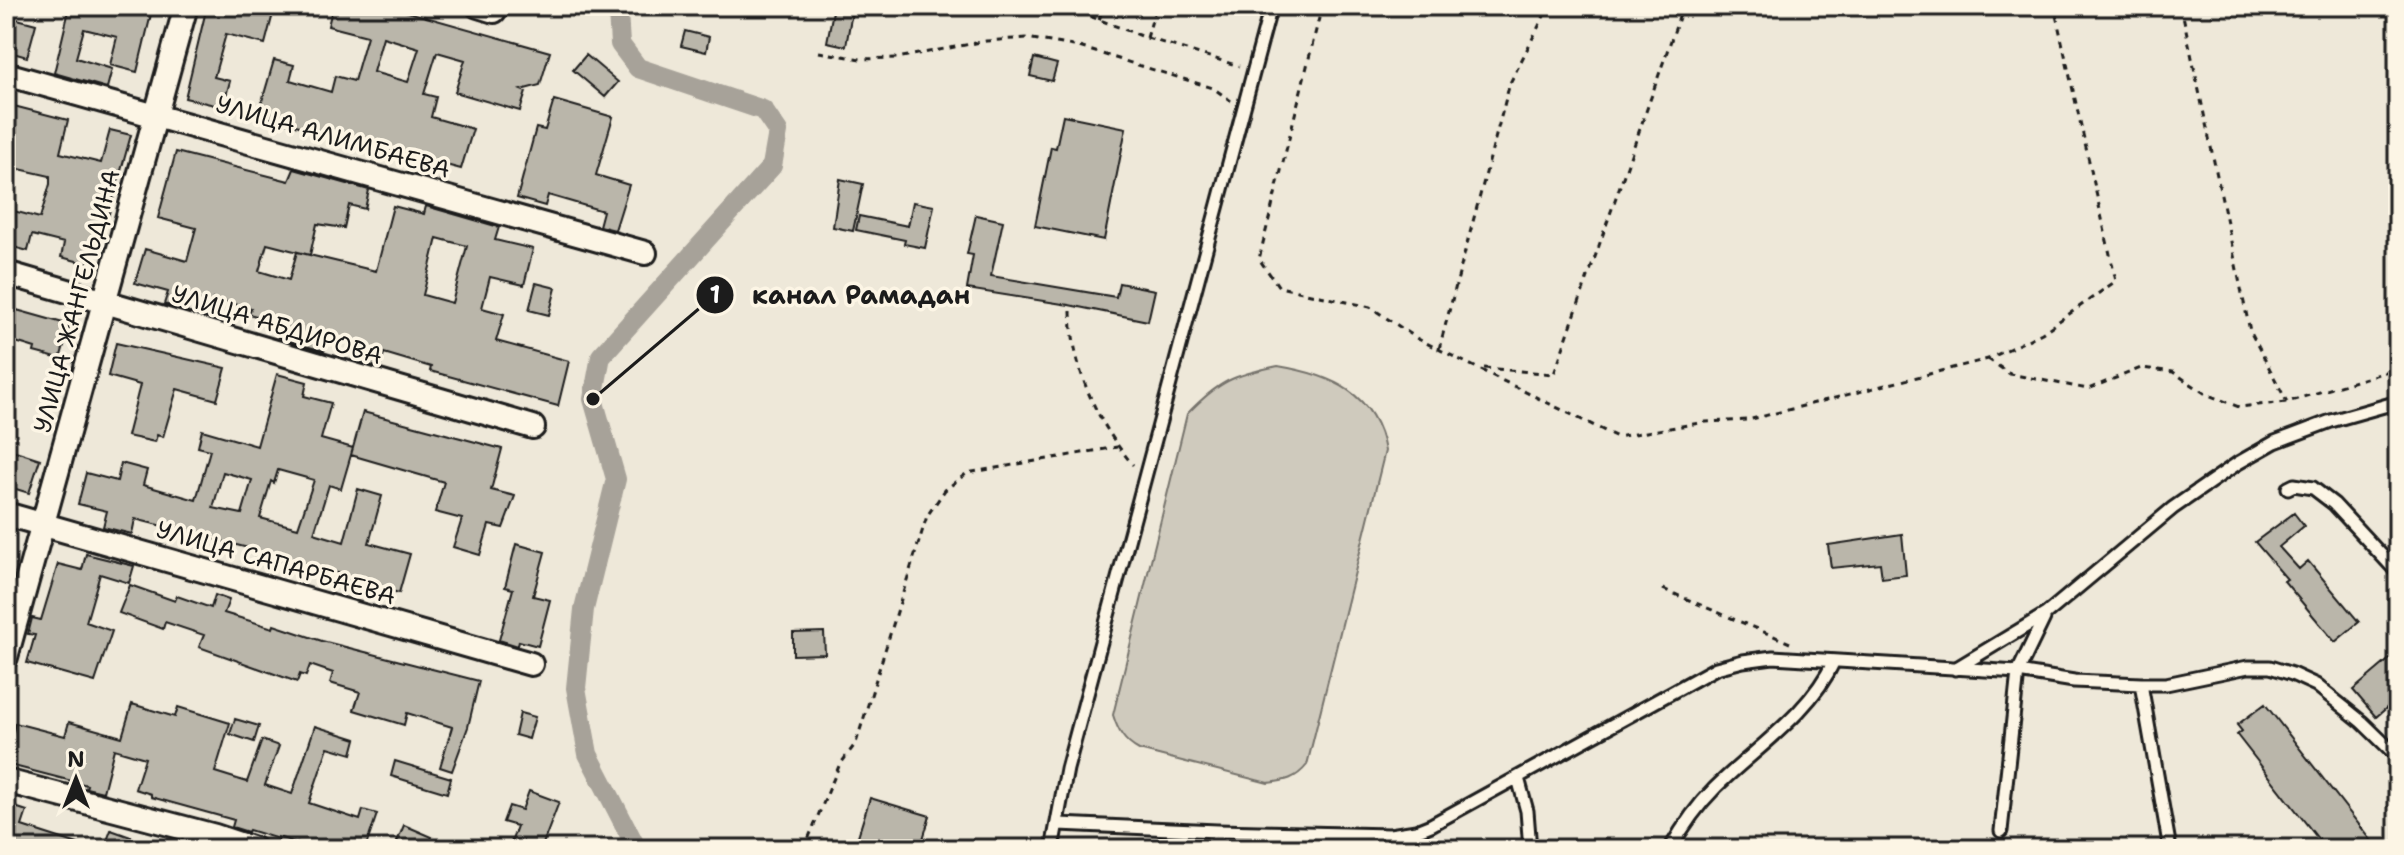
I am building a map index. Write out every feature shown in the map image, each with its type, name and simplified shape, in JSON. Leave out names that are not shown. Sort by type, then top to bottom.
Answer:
[{"type":"street","name":"УЛИЦА ЖАНГЕЛЬДИНА","points":[[6,657],[186,6]]},
{"type":"street","name":"УЛИЦА АЛИМБАЕВА","points":[[6,74],[645,253]]},
{"type":"street","name":"УЛИЦА АБДИРОВА","points":[[6,273],[533,427]]},
{"type":"street","name":"УЛИЦА САПАРБАЕВА","points":[[6,514],[43,522],[531,664]]},
{"type":"street","points":[[6,781],[254,849]]},
{"type":"lane","points":[[1052,849],[1067,769],[1271,6]]},
{"type":"lane","points":[[1955,670],[2046,614],[2173,508],[2238,463],[2275,442],[2331,421],[2398,402]]},
{"type":"lane","points":[[2288,488],[2294,485],[2313,488],[2334,504],[2398,573]]},
{"type":"lane","points":[[2001,831],[2018,672],[2046,614]]},
{"type":"lane","points":[[1059,824],[1390,835],[1416,831],[1716,668],[1773,657],[2018,672],[2074,681],[2141,684],[2177,683],[2248,667],[2270,667],[2316,685],[2362,722],[2398,757]]},
{"type":"lane","points":[[1670,849],[1680,830],[1713,790],[1757,752],[1803,705],[1834,661]]},
{"type":"lane","points":[[2141,684],[2170,849]]},
{"type":"lane","points":[[1518,778],[1527,811],[1530,849]]},
{"type":"lane","points":[[1217,831],[1217,849]]},
{"type":"path","points":[[1071,6],[1071,9],[1147,38],[1254,71]]},
{"type":"path","points":[[1099,20],[1104,6]]},
{"type":"path","points":[[1147,38],[1156,6]]},
{"type":"path","points":[[1322,6],[1259,259],[1279,287],[1370,307],[1418,339],[1617,437],[1706,422],[1748,420],[1988,359],[2042,333],[2116,281],[2054,6]]},
{"type":"path","points":[[1439,349],[1510,83],[1549,6]]},
{"type":"path","points":[[1479,368],[1554,374],[1683,6]]},
{"type":"path","points":[[2181,6],[2250,331],[2287,402]]},
{"type":"path","points":[[819,52],[861,59],[897,58],[986,41],[1027,38],[1079,47],[1223,92],[1233,102],[1238,124]]},
{"type":"path","points":[[1071,311],[1071,339],[1089,396],[1117,447],[1145,480]]},
{"type":"path","points":[[1988,359],[2010,374],[2088,389],[2141,368],[2173,372],[2206,394],[2239,407],[2287,402],[2398,368]]},
{"type":"path","points":[[804,849],[839,766],[856,743],[927,516],[945,490],[967,473],[1117,447]]},
{"type":"path","points":[[1663,589],[1791,643]]},
{"type":"shaded area","points":[[1278,366],[1316,375],[1348,390],[1372,415],[1385,451],[1307,765],[1290,778],[1268,783],[1139,750],[1122,736],[1113,715],[1187,414],[1208,394],[1228,381]]},
{"type":"building","points":[[70,6],[153,6],[137,72],[110,65],[117,37],[84,29],[76,58],[112,69],[107,88],[54,73]]},
{"type":"building","points":[[207,6],[275,6],[265,44],[226,34],[214,77],[230,81],[223,107],[185,98]]},
{"type":"building","points":[[333,6],[387,6],[550,52],[540,85],[521,90],[526,92],[520,111],[455,92],[465,60],[437,52],[424,94],[436,97],[431,117],[473,129],[461,169],[258,115],[274,60],[294,65],[290,80],[331,92],[335,76],[354,81],[367,36],[328,26]],"holes":[[[383,37],[419,48],[408,82],[373,72]]]},
{"type":"building","points":[[834,6],[853,6],[846,46],[827,42]]},
{"type":"building","points":[[6,16],[36,24],[27,57],[6,51]]},
{"type":"building","points":[[685,31],[709,37],[706,52],[681,46]]},
{"type":"building","points":[[586,55],[618,82],[605,97],[573,70]]},
{"type":"building","points":[[1034,58],[1057,64],[1052,81],[1030,76]]},
{"type":"building","points":[[554,100],[613,117],[596,175],[629,185],[615,230],[599,226],[603,211],[548,195],[545,206],[517,198],[536,128],[545,130]]},
{"type":"building","points":[[6,104],[68,120],[60,153],[101,163],[110,130],[131,135],[106,224],[98,222],[88,264],[61,257],[64,243],[32,235],[28,251],[6,245],[6,209],[40,218],[50,176],[6,166]]},
{"type":"building","points":[[1063,115],[1126,128],[1104,240],[1035,226],[1051,147],[1056,148]]},
{"type":"building","points":[[176,152],[289,181],[294,169],[369,190],[365,209],[349,205],[344,228],[317,224],[310,255],[267,244],[259,271],[289,280],[297,252],[376,271],[393,206],[424,214],[426,206],[499,227],[495,240],[533,249],[524,285],[490,277],[482,308],[504,314],[496,341],[569,361],[558,406],[430,371],[431,367],[384,353],[380,368],[352,360],[357,345],[328,337],[324,351],[298,344],[278,337],[282,323],[249,314],[251,308],[213,299],[211,304],[191,298],[187,311],[164,304],[168,292],[135,283],[145,249],[187,261],[196,228],[158,218]],"holes":[[[437,238],[467,246],[452,303],[423,295]]]},
{"type":"building","points":[[840,179],[863,184],[853,231],[833,227]]},
{"type":"building","points":[[913,202],[934,206],[925,248],[904,244],[905,240],[856,230],[859,216],[908,226]]},
{"type":"building","points":[[976,215],[1003,221],[991,276],[1116,297],[1119,283],[1155,290],[1148,321],[967,289],[973,255],[967,254]]},
{"type":"building","points":[[536,283],[556,288],[549,315],[529,310]]},
{"type":"building","points":[[6,307],[70,325],[60,359],[34,352],[35,348],[6,339]]},
{"type":"building","points":[[116,343],[226,368],[217,400],[177,389],[163,437],[157,435],[155,442],[127,436],[140,385],[108,376]]},
{"type":"building","points":[[277,374],[307,382],[304,396],[331,403],[321,439],[353,448],[341,489],[329,485],[314,533],[344,542],[358,489],[382,496],[369,543],[410,554],[399,593],[289,559],[288,563],[255,555],[256,550],[135,519],[132,534],[103,527],[107,511],[78,504],[86,473],[117,481],[121,463],[147,470],[143,485],[196,500],[210,450],[198,447],[202,430],[257,446]],"holes":[[[278,470],[314,480],[298,528],[260,518],[271,481],[274,483]],[[223,472],[252,480],[242,514],[213,508]]]},
{"type":"building","points":[[363,412],[502,449],[491,490],[515,496],[503,528],[489,525],[480,555],[453,547],[462,519],[435,512],[444,482],[351,455]]},
{"type":"building","points":[[6,448],[40,459],[29,493],[6,486]]},
{"type":"building","points":[[2294,513],[2304,526],[2279,547],[2299,569],[2308,561],[2359,622],[2335,642],[2255,542]]},
{"type":"building","points":[[1902,534],[1906,575],[1882,578],[1880,563],[1831,568],[1828,545]]},
{"type":"building","points":[[516,544],[545,552],[533,596],[550,600],[538,646],[519,641],[518,646],[499,640],[513,589],[505,587]]},
{"type":"building","points":[[86,554],[134,566],[129,583],[100,574],[86,622],[112,631],[95,682],[27,663],[35,635],[28,634],[32,618],[41,620],[58,564],[82,570]]},
{"type":"building","points":[[130,585],[175,601],[177,596],[211,608],[215,595],[229,600],[224,613],[479,681],[468,727],[452,771],[440,767],[452,727],[407,713],[404,725],[354,710],[360,692],[330,683],[333,673],[310,665],[306,676],[300,674],[297,682],[199,647],[204,635],[165,622],[163,629],[119,613]]},
{"type":"building","points":[[824,632],[825,654],[793,655],[793,633]]},
{"type":"building","points":[[2398,652],[2398,698],[2376,717],[2353,690]]},
{"type":"building","points":[[132,704],[175,717],[178,707],[230,723],[215,772],[247,782],[262,740],[279,746],[265,785],[292,794],[315,726],[356,739],[352,754],[328,747],[309,803],[360,820],[363,810],[377,814],[365,849],[317,849],[232,827],[234,820],[151,797],[151,794],[135,789],[145,758],[114,749],[103,792],[6,764],[15,723],[65,736],[69,722],[122,737]]},
{"type":"building","points":[[2265,704],[2378,849],[2326,849],[2237,735],[2242,731],[2237,725]]},
{"type":"building","points":[[520,713],[535,717],[529,739],[515,735]]},
{"type":"building","points":[[235,719],[259,726],[254,742],[230,734]]},
{"type":"building","points":[[395,761],[451,778],[447,793],[391,776]]},
{"type":"building","points":[[529,791],[559,802],[541,849],[527,849],[511,843],[517,826],[503,822],[509,806],[522,810]]},
{"type":"building","points":[[870,798],[930,816],[920,849],[854,849]]},
{"type":"building","points":[[6,804],[27,811],[22,826],[81,845],[80,849],[6,849]]},
{"type":"building","points":[[404,825],[432,837],[426,849],[394,849]]},
{"type":"building","points":[[111,830],[159,847],[104,849]]},
{"type":"waterway","points":[[623,6],[618,12],[620,44],[638,68],[763,110],[778,132],[772,166],[601,356],[593,399],[616,479],[584,609],[576,688],[588,754],[637,849]]},
{"type":"place","name":"канал Рамадан","points":[[593,399]]}]
